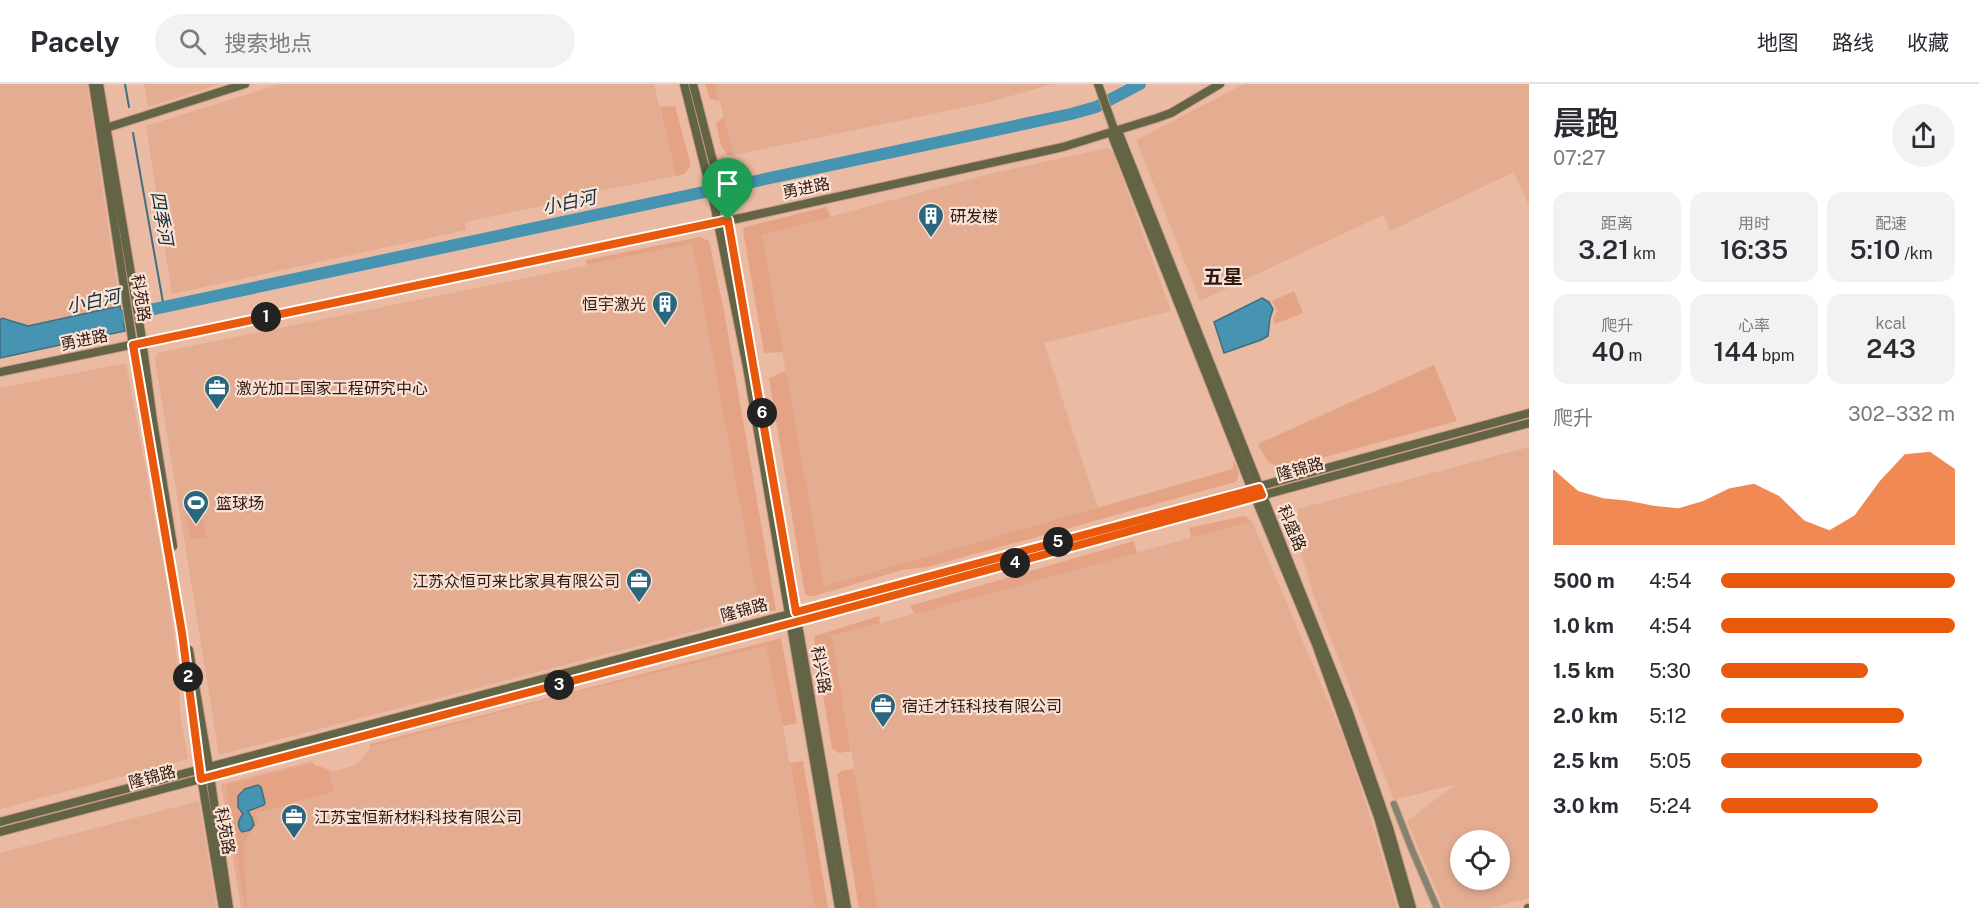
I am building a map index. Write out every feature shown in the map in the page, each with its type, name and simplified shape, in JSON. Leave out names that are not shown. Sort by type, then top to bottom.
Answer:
[{"type":"street","name":"科苑路","points":[[93,84],[103,129],[130,300],[132,340],[229,908]]},
{"type":"street","name":"科苑路","points":[[99,84],[103,129]]},
{"type":"street","points":[[103,129],[245,84]]},
{"type":"street","name":"科兴路","points":[[684,84],[715,208],[747,367],[848,908]]},
{"type":"street","name":"科兴路","points":[[693,84],[728,220],[839,908]]},
{"type":"street","name":"勇进路","points":[[0,372],[132,340],[143,343],[718,223],[1063,147],[1171,113],[1220,84]]},
{"type":"street","name":"科盛路","points":[[1099,86],[1347,726],[1382,830],[1404,908]]},
{"type":"street","name":"科苑路","points":[[130,300],[143,343],[223,908]]},
{"type":"street","name":"隆锦路","points":[[1257,492],[1529,413]]},
{"type":"street","name":"隆锦路","points":[[0,832],[205,774],[1257,492],[1529,423]]},
{"type":"street","name":"科盛路","points":[[1257,492],[1348,710],[1391,834],[1412,908]]},
{"type":"street","name":"隆锦路","points":[[0,822],[205,774]]},
{"type":"street","points":[[1394,804],[1437,908]]},
{"type":"shaded area","points":[[0,84],[87,84],[120,306],[28,326],[2,318],[0,320]]},
{"type":"shaded area","points":[[144,84],[221,84],[148,107]]},
{"type":"shaded area","points":[[280,84],[654,84],[676,176],[552,200],[552,204],[465,222],[466,230],[172,294],[146,126]]},
{"type":"shaded area","points":[[705,84],[715,84],[719,101],[710,99]]},
{"type":"shaded area","points":[[715,84],[1053,84],[990,102],[734,155]]},
{"type":"shaded area","points":[[1244,84],[1529,84],[1529,206],[1514,172],[1390,231],[1383,215],[1200,301],[1136,140]]},
{"type":"shaded area","points":[[675,106],[690,162],[690,167],[684,174],[676,176],[660,107]]},
{"type":"shaded area","points":[[724,117],[734,155],[727,155],[721,145],[716,123]]},
{"type":"shaded area","points":[[1111,149],[1114,154],[1171,311],[1044,343],[1098,508],[823,586],[762,235],[989,174]]},
{"type":"shaded area","points":[[826,207],[831,217],[762,235],[783,352],[764,353],[743,230],[745,227]]},
{"type":"shaded area","points":[[700,237],[709,241],[724,311],[776,610],[760,614],[692,244],[587,265],[586,260]]},
{"type":"shaded area","points":[[692,244],[760,614],[219,755],[155,360],[157,353]]},
{"type":"shaded area","points":[[1294,291],[1303,313],[1275,324],[1273,319],[1277,311],[1272,301]]},
{"type":"shaded area","points":[[126,363],[168,589],[178,668],[180,713],[188,759],[0,809],[0,388]]},
{"type":"shaded area","points":[[1434,365],[1457,421],[1285,468],[1268,460],[1258,444]]},
{"type":"shaded area","points":[[786,371],[824,586],[1233,469],[1233,460],[1238,476],[1235,482],[928,567],[902,570],[808,596],[805,594],[769,378]]},
{"type":"shaded area","points":[[1529,447],[1529,898],[1490,908],[1444,908],[1407,821],[1456,784],[1394,800],[1314,596],[1296,537],[1298,509]]},
{"type":"shaded area","name":"篮球场","points":[[202,512],[206,537],[190,540],[186,514]]},
{"type":"shaded area","points":[[1244,516],[1252,521],[1191,538],[1189,528]]},
{"type":"shaded area","points":[[1252,521],[1343,736],[1368,809],[1397,908],[878,908],[832,636]]},
{"type":"shaded area","points":[[1134,541],[1137,553],[915,614],[910,606]]},
{"type":"shaded area","points":[[879,616],[880,623],[832,636],[851,751],[839,753],[832,748],[815,636]]},
{"type":"shaded area","points":[[781,638],[797,723],[783,726],[766,646],[582,691],[370,747],[370,744]]},
{"type":"shaded area","points":[[767,645],[815,908],[241,908],[221,784],[312,761],[315,765],[334,771],[353,766],[360,761],[370,747]]},
{"type":"shaded area","points":[[803,761],[828,908],[815,908],[790,763]]},
{"type":"shaded area","points":[[313,763],[328,770],[334,792],[255,813],[258,822],[243,843],[247,908],[245,908],[226,785]]},
{"type":"shaded area","points":[[854,769],[878,908],[859,908],[837,775],[841,771]]},
{"type":"shaded area","points":[[199,801],[217,908],[0,908],[0,853]]},
{"type":"water","points":[[1262,298],[1269,302],[1273,309],[1268,336],[1224,353],[1214,322]]},
{"type":"water","points":[[120,306],[125,331],[0,358],[0,320],[2,318],[28,326]]},
{"type":"water","points":[[258,785],[261,787],[265,803],[248,811],[254,825],[250,830],[242,832],[239,823],[243,814],[238,807],[238,796],[245,789]]},
{"type":"waterway","name":"四季河","points":[[125,84],[129,107]]},
{"type":"waterway","name":"小白河","points":[[107,319],[1071,114],[1096,107],[1140,84]]},
{"type":"waterway","name":"四季河","points":[[133,133],[164,308]]},
{"type":"place","name":"研发楼","points":[[931,239]]},
{"type":"place","name":"恒宇激光","points":[[665,327]]},
{"type":"place","name":"激光加工国家工程研究中心","points":[[217,411]]},
{"type":"place","name":"篮球场","points":[[196,526]]},
{"type":"place","name":"江苏众恒可来比家具有限公司","points":[[639,604]]},
{"type":"place","name":"宿迁才钰科技有限公司","points":[[883,729]]},
{"type":"place","name":"江苏宝恒新材料科技有限公司","points":[[294,840]]},
{"type":"district","name":"五星","points":[[1223,277]]},
{"type":"route","points":[[728,220],[796,612],[1259,488],[1262,495],[807,619],[201,779],[182,633],[133,345],[728,220]]}]
